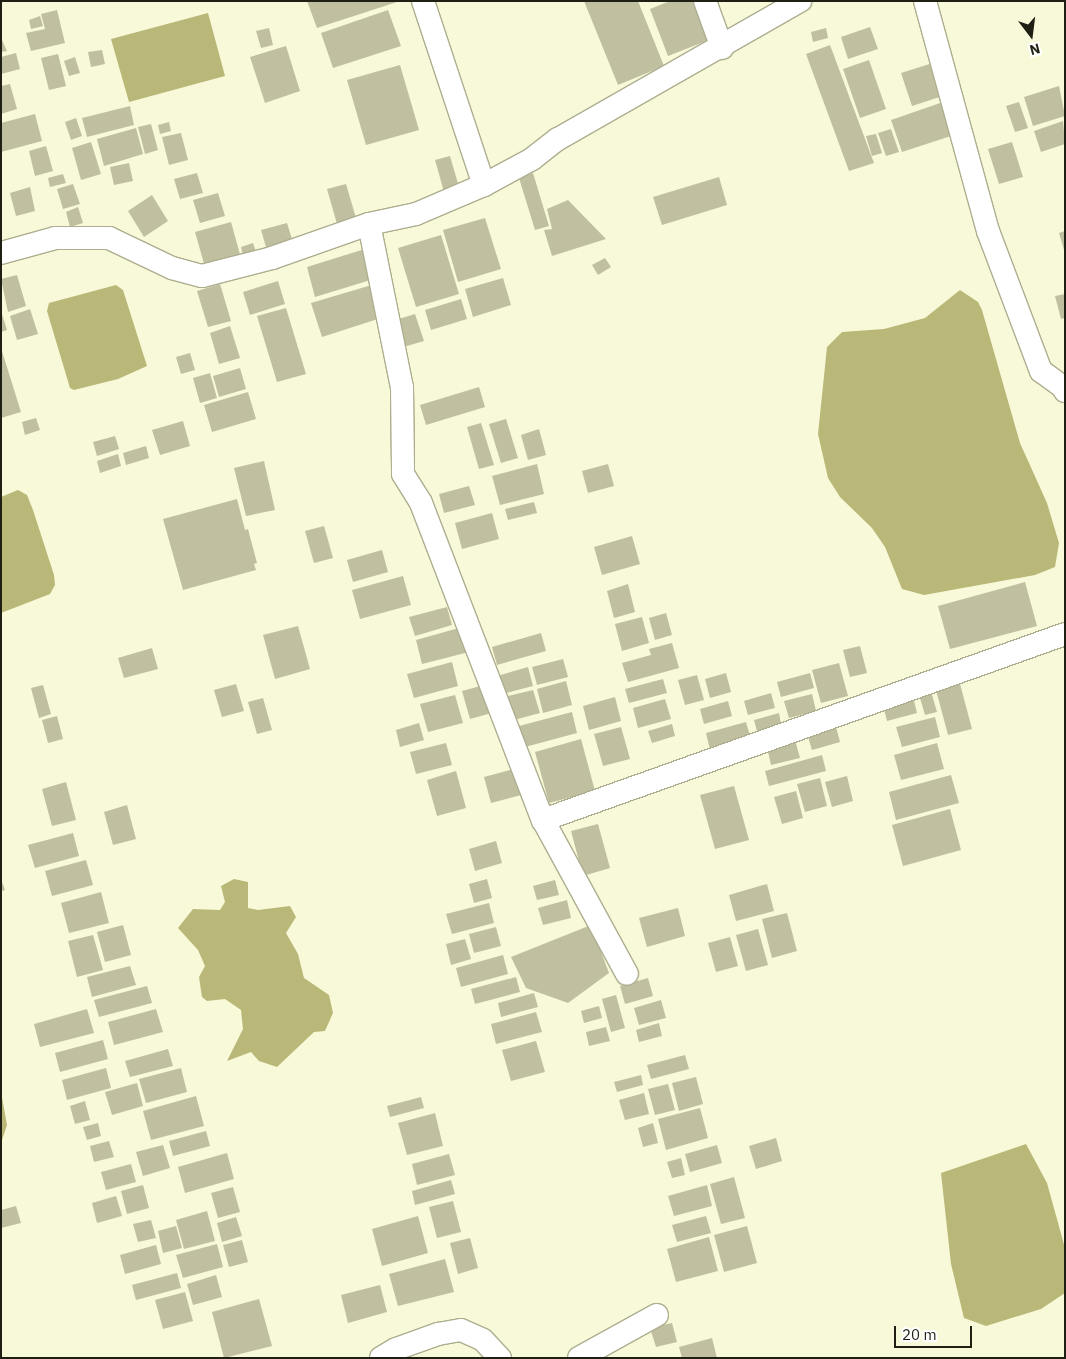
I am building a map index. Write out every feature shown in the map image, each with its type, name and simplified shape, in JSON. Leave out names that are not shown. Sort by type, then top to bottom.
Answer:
[{"type":"street","points":[[424,1],[484,185]]},
{"type":"street","points":[[705,1],[722,48]]},
{"type":"street","points":[[1,253],[55,238],[108,238],[172,268],[202,276],[272,258],[368,224],[416,214],[484,185],[532,159],[558,139],[654,82],[722,48],[800,1]]},
{"type":"street","points":[[925,1],[988,231],[1040,371],[1062,386],[1065,391]]},
{"type":"street","points":[[368,224],[402,387],[403,474],[420,503],[544,820],[627,974]]},
{"type":"street","points":[[544,820],[1065,634]]},
{"type":"street","points":[[579,1358],[657,1314]]},
{"type":"street","points":[[381,1358],[396,1349],[438,1334],[461,1330],[482,1340],[500,1358]]},
{"type":"shaded area","points":[[208,13],[225,76],[129,102],[111,39]]},
{"type":"shaded area","points":[[116,285],[123,290],[147,366],[118,379],[74,390],[70,388],[47,311],[49,303]]},
{"type":"shaded area","points":[[960,290],[978,302],[982,310],[1020,443],[1047,503],[1059,543],[1055,567],[1035,575],[924,595],[902,589],[885,547],[872,528],[840,497],[828,478],[818,434],[827,347],[842,332],[884,329],[925,318]]},
{"type":"shaded area","points":[[18,490],[27,495],[33,510],[54,575],[55,585],[50,594],[1,613],[1,497]]},
{"type":"shaded area","points":[[234,879],[248,882],[248,908],[258,910],[290,906],[296,917],[286,933],[298,954],[304,978],[329,995],[333,1013],[325,1031],[314,1032],[277,1067],[259,1061],[251,1052],[227,1061],[243,1029],[241,1010],[225,999],[207,1001],[202,997],[199,977],[205,966],[198,950],[178,928],[193,909],[220,910],[225,902],[221,886]]},
{"type":"shaded area","points":[[1,1092],[7,1125],[1,1143]]},
{"type":"shaded area","points":[[1026,1144],[1047,1183],[1065,1248],[1065,1293],[1041,1309],[986,1326],[964,1318],[951,1264],[941,1173]]},
{"type":"building","points":[[307,1],[396,1],[397,2],[317,28]]},
{"type":"building","points":[[584,1],[638,1],[664,66],[618,85]]},
{"type":"building","points":[[670,1],[700,1],[714,38],[668,56],[650,9]]},
{"type":"building","points":[[57,10],[65,43],[31,51],[26,33],[45,29],[41,14]]},
{"type":"building","points":[[388,10],[401,46],[333,68],[321,33]]},
{"type":"building","points":[[40,16],[43,26],[31,29],[29,20]]},
{"type":"building","points":[[870,27],[878,49],[848,59],[841,37]]},
{"type":"building","points":[[269,28],[273,45],[261,48],[256,31]]},
{"type":"building","points":[[826,28],[828,38],[813,42],[811,32]]},
{"type":"building","points":[[1,38],[7,51],[1,52]]},
{"type":"building","points":[[830,45],[874,163],[849,171],[806,54]]},
{"type":"building","points":[[286,46],[300,91],[265,103],[250,57]]},
{"type":"building","points":[[102,50],[105,64],[91,67],[88,52]]},
{"type":"building","points":[[16,53],[20,69],[1,74],[1,57]]},
{"type":"building","points":[[58,54],[66,86],[49,90],[41,58]]},
{"type":"building","points":[[75,57],[80,73],[69,76],[64,61]]},
{"type":"building","points":[[869,60],[886,109],[860,118],[843,69]]},
{"type":"building","points":[[936,62],[946,95],[912,106],[901,73]]},
{"type":"building","points":[[400,65],[419,130],[366,145],[347,80]]},
{"type":"building","points":[[10,84],[17,109],[1,114],[1,86]]},
{"type":"building","points":[[1059,86],[1065,116],[1033,126],[1024,97]]},
{"type":"building","points":[[946,101],[957,134],[902,152],[891,120]]},
{"type":"building","points":[[1019,102],[1028,128],[1015,132],[1006,106]]},
{"type":"building","points":[[130,106],[134,125],[87,137],[82,118]]},
{"type":"building","points":[[35,114],[42,141],[1,152],[1,123]]},
{"type":"building","points":[[76,118],[82,136],[71,140],[65,122]]},
{"type":"building","points":[[1063,121],[1065,144],[1041,152],[1034,131]]},
{"type":"building","points":[[169,122],[171,131],[160,134],[158,125]]},
{"type":"building","points":[[151,124],[158,150],[145,154],[138,127]]},
{"type":"building","points":[[136,128],[143,154],[104,166],[97,139]]},
{"type":"building","points":[[891,129],[899,152],[886,156],[878,133]]},
{"type":"building","points":[[181,133],[188,160],[169,165],[162,137]]},
{"type":"building","points":[[876,134],[882,153],[872,156],[866,136]]},
{"type":"building","points":[[91,142],[101,174],[81,180],[72,148]]},
{"type":"building","points":[[1012,142],[1023,177],[999,184],[988,149]]},
{"type":"building","points":[[46,146],[53,171],[35,176],[29,151]]},
{"type":"building","points":[[450,156],[459,187],[444,192],[435,160]]},
{"type":"building","points":[[129,163],[133,181],[114,185],[110,167]]},
{"type":"building","points":[[197,173],[203,193],[180,199],[174,179]]},
{"type":"building","points":[[533,173],[549,226],[535,230],[519,178]]},
{"type":"building","points":[[63,174],[66,183],[50,187],[48,178]]},
{"type":"building","points":[[719,177],[727,205],[662,225],[653,197]]},
{"type":"building","points":[[73,184],[80,204],[63,209],[57,189]]},
{"type":"building","points":[[346,184],[356,218],[337,224],[327,189]]},
{"type":"building","points":[[30,187],[35,211],[16,216],[10,193]]},
{"type":"building","points":[[218,193],[225,216],[200,223],[193,200]]},
{"type":"building","points":[[152,195],[168,221],[144,237],[128,211]]},
{"type":"building","points":[[568,200],[606,239],[552,256],[544,230],[552,229],[547,209]]},
{"type":"building","points":[[78,207],[83,223],[70,227],[66,212]]},
{"type":"building","points":[[485,218],[501,269],[458,282],[443,230]]},
{"type":"building","points":[[231,222],[241,258],[205,267],[195,232]]},
{"type":"building","points":[[287,223],[292,239],[266,247],[261,230]]},
{"type":"building","points":[[1065,231],[1065,249],[1064,250],[1059,233]]},
{"type":"building","points":[[441,235],[459,294],[416,307],[398,248]]},
{"type":"building","points":[[253,243],[256,252],[243,256],[241,247]]},
{"type":"building","points":[[368,248],[377,278],[315,297],[307,267]]},
{"type":"building","points":[[605,258],[611,267],[598,275],[592,265]]},
{"type":"building","points":[[17,275],[26,306],[8,312],[1,279]]},
{"type":"building","points":[[503,278],[511,305],[473,317],[465,289]]},
{"type":"building","points":[[278,281],[285,304],[250,315],[243,292]]},
{"type":"building","points":[[220,284],[231,321],[208,327],[197,291]]},
{"type":"building","points":[[375,284],[384,317],[322,337],[311,303]]},
{"type":"building","points":[[1065,294],[1065,318],[1061,319],[1055,296]]},
{"type":"building","points":[[461,299],[467,319],[431,330],[425,310]]},
{"type":"building","points":[[286,308],[306,374],[277,382],[257,316]]},
{"type":"building","points":[[30,309],[38,334],[17,340],[10,316]]},
{"type":"building","points":[[1,311],[7,330],[1,332]]},
{"type":"building","points":[[415,314],[424,341],[400,348],[392,321]]},
{"type":"building","points":[[230,326],[240,358],[219,364],[210,333]]},
{"type":"building","points":[[1,348],[21,412],[1,418]]},
{"type":"building","points":[[190,353],[195,370],[181,374],[176,357]]},
{"type":"building","points":[[240,368],[246,389],[219,397],[213,376]]},
{"type":"building","points":[[210,373],[217,398],[200,403],[193,378]]},
{"type":"building","points":[[479,387],[485,407],[426,425],[420,405]]},
{"type":"building","points":[[248,392],[256,419],[212,432],[204,405]]},
{"type":"building","points":[[36,418],[40,430],[25,435],[22,422]]},
{"type":"building","points":[[506,419],[518,458],[501,463],[489,424]]},
{"type":"building","points":[[183,421],[190,446],[160,455],[152,430]]},
{"type":"building","points":[[481,423],[494,465],[479,469],[467,427]]},
{"type":"building","points":[[539,429],[546,455],[528,460],[521,435]]},
{"type":"building","points":[[115,436],[119,449],[97,456],[93,442]]},
{"type":"building","points":[[146,446],[149,458],[126,465],[123,453]]},
{"type":"building","points":[[118,454],[121,466],[100,473],[97,461]]},
{"type":"building","points":[[264,461],[275,510],[246,516],[234,468]]},
{"type":"building","points":[[537,464],[544,494],[500,505],[492,476]]},
{"type":"building","points":[[608,464],[614,486],[588,493],[582,471]]},
{"type":"building","points":[[469,486],[475,505],[444,513],[439,494]]},
{"type":"building","points":[[237,499],[245,530],[248,529],[257,563],[254,564],[256,570],[183,590],[163,519]]},
{"type":"building","points":[[534,502],[537,513],[508,520],[505,509]]},
{"type":"building","points":[[492,513],[499,539],[462,549],[455,523]]},
{"type":"building","points":[[324,526],[333,558],[314,563],[305,531]]},
{"type":"building","points":[[632,536],[640,564],[602,575],[594,547]]},
{"type":"building","points":[[382,550],[388,572],[353,582],[347,560]]},
{"type":"building","points":[[403,576],[411,605],[360,619],[352,590]]},
{"type":"building","points":[[1025,582],[1037,626],[950,649],[938,606]]},
{"type":"building","points":[[628,584],[635,612],[614,618],[607,591]]},
{"type":"building","points":[[447,607],[452,625],[415,636],[409,617]]},
{"type":"building","points":[[666,613],[672,635],[655,640],[649,618]]},
{"type":"building","points":[[642,617],[649,643],[622,651],[615,624]]},
{"type":"building","points":[[298,626],[310,669],[275,679],[263,635]]},
{"type":"building","points":[[466,626],[473,651],[422,664],[416,640]]},
{"type":"building","points":[[541,633],[546,651],[497,665],[492,647]]},
{"type":"building","points":[[672,643],[679,668],[628,682],[622,663],[651,655],[649,649]]},
{"type":"building","points":[[860,646],[867,673],[850,677],[843,650]]},
{"type":"building","points":[[152,648],[158,669],[124,678],[118,658]]},
{"type":"building","points":[[563,659],[568,677],[537,685],[532,667]]},
{"type":"building","points":[[452,662],[458,686],[414,698],[407,674]]},
{"type":"building","points":[[839,663],[848,696],[821,703],[812,670]]},
{"type":"building","points":[[528,667],[533,686],[502,694],[497,676]]},
{"type":"building","points":[[726,673],[731,692],[710,698],[705,679]]},
{"type":"building","points":[[810,673],[814,688],[781,697],[777,682]]},
{"type":"building","points":[[697,675],[704,700],[685,705],[678,680]]},
{"type":"building","points":[[663,679],[667,693],[629,703],[625,689]]},
{"type":"building","points":[[959,680],[972,729],[948,735],[935,686]]},
{"type":"building","points":[[566,681],[572,705],[543,713],[537,689]]},
{"type":"building","points":[[236,684],[244,711],[222,717],[214,690]]},
{"type":"building","points":[[43,685],[51,714],[39,718],[31,688]]},
{"type":"building","points":[[484,685],[492,713],[470,719],[462,691]]},
{"type":"building","points":[[930,688],[937,712],[925,715],[918,691]]},
{"type":"building","points":[[533,690],[540,713],[514,720],[508,696]]},
{"type":"building","points":[[771,693],[775,708],[748,715],[744,701]]},
{"type":"building","points":[[912,693],[917,713],[887,721],[882,701]]},
{"type":"building","points":[[812,694],[816,711],[789,718],[784,701]]},
{"type":"building","points":[[455,695],[463,723],[428,732],[420,704]]},
{"type":"building","points":[[615,697],[621,721],[589,730],[583,706]]},
{"type":"building","points":[[263,698],[272,730],[257,734],[248,702]]},
{"type":"building","points":[[665,699],[671,719],[638,728],[633,708]]},
{"type":"building","points":[[728,701],[732,716],[704,724],[700,709]]},
{"type":"building","points":[[572,712],[577,733],[525,747],[519,726]]},
{"type":"building","points":[[779,713],[781,724],[757,731],[754,720]]},
{"type":"building","points":[[57,716],[63,739],[48,743],[42,720]]},
{"type":"building","points":[[935,717],[940,737],[902,747],[896,727]]},
{"type":"building","points":[[746,722],[751,739],[710,750],[706,733]]},
{"type":"building","points":[[419,723],[424,740],[400,747],[396,730]]},
{"type":"building","points":[[835,723],[840,742],[812,750],[806,730]]},
{"type":"building","points":[[672,724],[675,736],[652,743],[648,731]]},
{"type":"building","points":[[621,727],[630,759],[603,766],[594,734]]},
{"type":"building","points":[[581,739],[595,791],[549,803],[535,752]]},
{"type":"building","points":[[795,740],[800,758],[771,765],[767,747]]},
{"type":"building","points":[[446,743],[452,765],[416,774],[410,752]]},
{"type":"building","points":[[937,743],[944,769],[901,780],[894,755]]},
{"type":"building","points":[[822,755],[826,771],[769,786],[765,771]]},
{"type":"building","points":[[514,769],[521,795],[491,803],[484,777]]},
{"type":"building","points":[[456,771],[466,808],[437,816],[427,780]]},
{"type":"building","points":[[951,775],[959,803],[896,820],[889,792]]},
{"type":"building","points":[[847,776],[853,801],[832,807],[825,782]]},
{"type":"building","points":[[820,778],[827,806],[805,812],[797,784]]},
{"type":"building","points":[[66,782],[76,820],[52,826],[42,789]]},
{"type":"building","points":[[734,786],[749,840],[715,849],[700,795]]},
{"type":"building","points":[[796,791],[803,818],[782,824],[774,797]]},
{"type":"building","points":[[127,805],[136,839],[113,845],[104,812]]},
{"type":"building","points":[[950,809],[961,850],[903,866],[892,825]]},
{"type":"building","points":[[598,824],[610,868],[583,876],[571,831]]},
{"type":"building","points":[[73,833],[79,856],[35,868],[28,845]]},
{"type":"building","points":[[496,841],[502,863],[475,871],[469,849]]},
{"type":"building","points":[[86,860],[93,885],[52,896],[45,871]]},
{"type":"building","points":[[1,879],[5,890],[1,891]]},
{"type":"building","points":[[487,879],[492,898],[474,903],[469,884]]},
{"type":"building","points":[[555,880],[559,895],[537,900],[533,886]]},
{"type":"building","points":[[767,884],[774,911],[736,921],[729,895]]},
{"type":"building","points":[[101,892],[109,923],[69,933],[61,903]]},
{"type":"building","points":[[567,900],[571,918],[543,925],[538,908]]},
{"type":"building","points":[[489,903],[494,923],[452,934],[446,914]]},
{"type":"building","points":[[678,908],[685,936],[647,947],[639,918]]},
{"type":"building","points":[[787,913],[797,951],[772,958],[762,919]]},
{"type":"building","points":[[123,925],[131,955],[105,962],[97,932]]},
{"type":"building","points":[[591,925],[609,973],[568,1003],[526,988],[511,957]]},
{"type":"building","points":[[496,927],[501,946],[474,953],[469,934]]},
{"type":"building","points":[[758,929],[768,965],[746,971],[736,935]]},
{"type":"building","points":[[93,935],[103,970],[77,977],[68,941]]},
{"type":"building","points":[[730,937],[738,966],[716,972],[708,943]]},
{"type":"building","points":[[465,939],[471,959],[451,965],[446,944]]},
{"type":"building","points":[[503,955],[508,974],[461,987],[456,968]]},
{"type":"building","points":[[130,966],[136,985],[92,997],[87,977]]},
{"type":"building","points":[[516,977],[520,992],[475,1004],[471,989]]},
{"type":"building","points":[[648,978],[653,996],[625,1004],[620,986]]},
{"type":"building","points":[[147,986],[152,1003],[99,1017],[94,1000]]},
{"type":"building","points":[[534,993],[538,1007],[501,1017],[498,1003]]},
{"type":"building","points":[[616,995],[625,1028],[611,1032],[602,999]]},
{"type":"building","points":[[661,1000],[666,1018],[639,1025],[634,1008]]},
{"type":"building","points":[[599,1006],[602,1018],[584,1023],[581,1011]]},
{"type":"building","points":[[87,1009],[94,1033],[40,1047],[34,1024]]},
{"type":"building","points":[[156,1009],[163,1032],[114,1045],[108,1022]]},
{"type":"building","points":[[536,1012],[542,1032],[496,1044],[491,1024]]},
{"type":"building","points":[[659,1023],[662,1036],[639,1042],[636,1030]]},
{"type":"building","points":[[606,1027],[610,1041],[589,1046],[586,1032]]},
{"type":"building","points":[[103,1040],[108,1059],[60,1072],[55,1053]]},
{"type":"building","points":[[536,1041],[545,1072],[511,1081],[502,1050]]},
{"type":"building","points":[[168,1049],[173,1066],[130,1077],[125,1061]]},
{"type":"building","points":[[685,1055],[689,1069],[651,1079],[647,1065]]},
{"type":"building","points":[[106,1068],[111,1088],[67,1100],[62,1080]]},
{"type":"building","points":[[181,1068],[187,1092],[146,1103],[139,1079]]},
{"type":"building","points":[[641,1075],[643,1085],[617,1092],[614,1082]]},
{"type":"building","points":[[696,1077],[703,1104],[679,1111],[672,1083]]},
{"type":"building","points":[[137,1083],[143,1106],[112,1115],[105,1092]]},
{"type":"building","points":[[668,1084],[675,1110],[655,1115],[648,1089]]},
{"type":"building","points":[[644,1093],[649,1114],[625,1120],[619,1100]]},
{"type":"building","points":[[196,1096],[204,1126],[151,1140],[143,1111]]},
{"type":"building","points":[[421,1097],[424,1108],[390,1117],[387,1106]]},
{"type":"building","points":[[85,1101],[90,1120],[75,1124],[70,1106]]},
{"type":"building","points":[[700,1108],[708,1138],[666,1150],[658,1119]]},
{"type":"building","points":[[435,1113],[443,1146],[407,1155],[398,1123]]},
{"type":"building","points":[[98,1123],[101,1136],[87,1140],[83,1127]]},
{"type":"building","points":[[653,1123],[658,1143],[643,1147],[638,1128]]},
{"type":"building","points":[[206,1131],[210,1146],[173,1156],[169,1141]]},
{"type":"building","points":[[776,1138],[782,1161],[756,1169],[749,1146]]},
{"type":"building","points":[[109,1141],[114,1157],[94,1162],[90,1146]]},
{"type":"building","points":[[163,1145],[170,1168],[143,1176],[136,1152]]},
{"type":"building","points":[[717,1145],[722,1163],[690,1172],[685,1154]]},
{"type":"building","points":[[227,1153],[234,1179],[185,1193],[178,1167]]},
{"type":"building","points":[[449,1154],[455,1175],[417,1185],[412,1164]]},
{"type":"building","points":[[681,1158],[685,1175],[672,1178],[667,1162]]},
{"type":"building","points":[[131,1164],[136,1182],[106,1190],[101,1172]]},
{"type":"building","points":[[734,1177],[745,1218],[721,1224],[710,1184]]},
{"type":"building","points":[[451,1180],[455,1194],[415,1205],[412,1191]]},
{"type":"building","points":[[143,1185],[149,1208],[127,1214],[121,1191]]},
{"type":"building","points":[[707,1185],[712,1206],[674,1216],[668,1196]]},
{"type":"building","points":[[233,1187],[240,1212],[218,1218],[211,1193]]},
{"type":"building","points":[[116,1196],[122,1216],[97,1223],[92,1203]]},
{"type":"building","points":[[453,1201],[461,1232],[437,1238],[429,1207]]},
{"type":"building","points":[[16,1206],[21,1223],[1,1228],[1,1210]]},
{"type":"building","points":[[207,1211],[215,1241],[184,1249],[176,1220]]},
{"type":"building","points":[[418,1216],[428,1253],[382,1266],[372,1229]]},
{"type":"building","points":[[706,1216],[711,1233],[677,1242],[672,1225]]},
{"type":"building","points":[[236,1217],[242,1236],[222,1242],[217,1223]]},
{"type":"building","points":[[151,1220],[156,1238],[138,1242],[133,1224]]},
{"type":"building","points":[[176,1226],[182,1248],[163,1253],[158,1231]]},
{"type":"building","points":[[747,1226],[757,1263],[724,1272],[714,1235]]},
{"type":"building","points":[[709,1237],[718,1271],[676,1282],[667,1249]]},
{"type":"building","points":[[470,1238],[478,1268],[458,1274],[450,1243]]},
{"type":"building","points":[[242,1240],[248,1262],[229,1267],[223,1245]]},
{"type":"building","points":[[217,1244],[223,1267],[183,1278],[176,1255]]},
{"type":"building","points":[[156,1245],[161,1264],[125,1274],[120,1255]]},
{"type":"building","points":[[445,1259],[454,1292],[398,1306],[389,1274]]},
{"type":"building","points":[[177,1273],[181,1288],[136,1300],[132,1285]]},
{"type":"building","points":[[216,1275],[222,1297],[193,1305],[187,1284]]},
{"type":"building","points":[[380,1285],[387,1312],[348,1323],[341,1295]]},
{"type":"building","points":[[185,1292],[193,1321],[163,1329],[155,1300]]},
{"type":"building","points":[[259,1299],[272,1346],[224,1358],[212,1312]]},
{"type":"building","points":[[672,1323],[677,1342],[656,1347],[650,1328]]},
{"type":"building","points":[[712,1338],[717,1358],[682,1358],[679,1347]]}]
